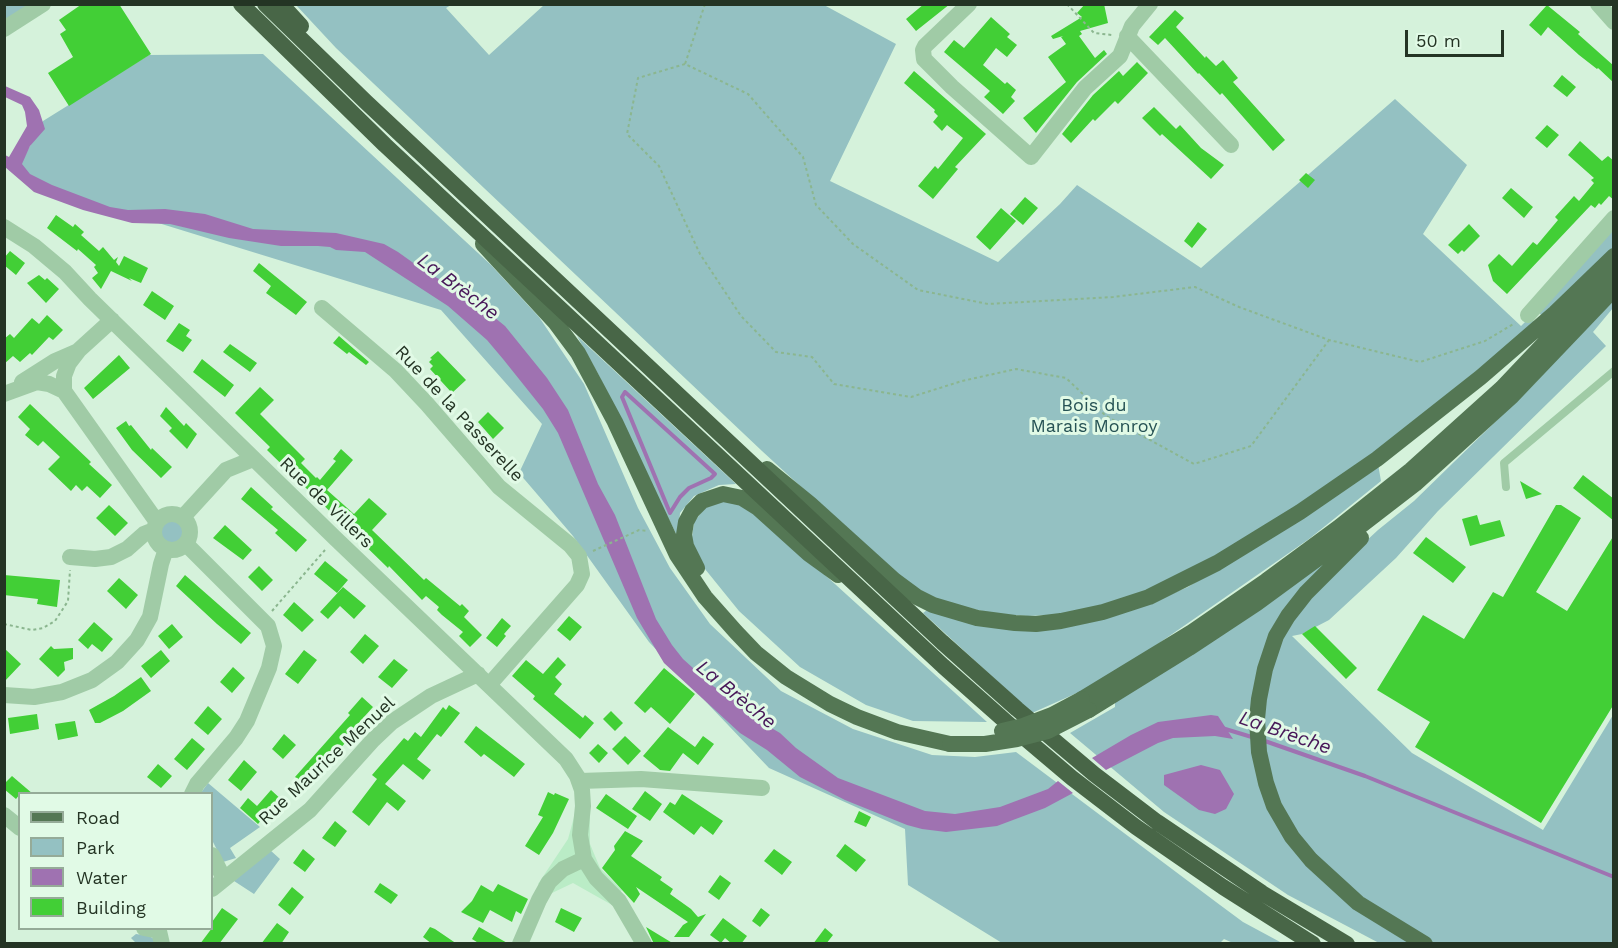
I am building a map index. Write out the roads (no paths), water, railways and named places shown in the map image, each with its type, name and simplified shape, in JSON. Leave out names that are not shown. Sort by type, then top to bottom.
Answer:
[{"type":"highway","points":[[241,4],[318,81],[872,599],[1054,763],[1347,944]]},
{"type":"highway","points":[[265,4],[346,84],[942,642],[1069,754],[1100,790],[1199,872],[1313,944]]},
{"type":"highway","points":[[282,4],[318,43],[427,145],[555,279]]},
{"type":"main road","points":[[456,210],[492,256],[555,322],[578,353],[612,416],[677,555],[705,597],[756,653],[786,677],[830,704],[897,732],[951,738],[1002,731],[1085,705],[1189,648],[1257,603],[1414,484]]},
{"type":"main road","points":[[716,429],[810,504],[900,585],[925,602],[989,621],[1036,624],[1072,619],[1123,606],[1173,586],[1245,547],[1313,503],[1384,454],[1469,387],[1555,313],[1614,256]]},
{"type":"main road","points":[[1085,705],[1266,581],[1411,470],[1502,388],[1614,270]]},
{"type":"main road","points":[[1425,944],[1358,903],[1311,860],[1280,817],[1269,792],[1261,761],[1257,712],[1271,647],[1288,616],[1314,584],[1414,484],[1512,396],[1614,289]]},
{"type":"main road","points":[[872,599],[824,566],[758,508],[742,498],[723,494],[709,497],[696,506],[689,516],[685,529],[685,540],[692,560],[722,603],[769,651],[813,682],[860,708],[951,738]]},
{"type":"street","points":[[4,29],[43,4]]},
{"type":"street","points":[[969,4],[928,42],[923,55],[952,87],[1031,157],[1085,88],[1120,56],[1127,36],[1150,4]]},
{"type":"street","points":[[1598,4],[1614,22]]},
{"type":"street","points":[[1127,36],[1231,145]]},
{"type":"street","points":[[1528,315],[1614,218]]},
{"type":"street","name":"Rue de Villers","points":[[10,230],[51,259],[334,538],[566,759],[580,781],[583,798],[580,842],[584,859]]},
{"type":"street","name":"Rue de la Passerelle","points":[[322,308],[408,384],[499,487],[570,545],[579,556],[582,574],[577,585],[483,680]]},
{"type":"street","points":[[64,391],[66,370],[79,351],[112,320]]},
{"type":"street","points":[[7,392],[47,366],[79,351]]},
{"type":"street","points":[[7,392],[37,382],[49,384],[64,391],[156,526],[157,542],[166,549],[177,550],[186,544],[190,537],[190,529],[183,518],[169,514],[156,526],[127,549],[111,557],[95,559],[70,557]]},
{"type":"street","points":[[183,518],[226,470],[254,459]]},
{"type":"street","points":[[186,544],[262,619],[272,633],[274,646],[273,658],[247,721],[193,792]]},
{"type":"street","points":[[4,695],[34,697],[62,692],[92,680],[117,662],[137,639],[150,617],[166,549]]},
{"type":"street","name":"Rue Maurice Menuel","points":[[218,884],[310,810],[392,722],[431,696],[483,680]]},
{"type":"street","points":[[580,781],[641,779],[762,788]]},
{"type":"street","points":[[4,815],[18,826]]},
{"type":"street","points":[[520,944],[544,888],[552,877],[584,859],[596,878],[616,898],[644,944]]},
{"type":"street","points":[[213,860],[218,884]]},
{"type":"lane","points":[[1506,487],[1504,462],[1614,371]]},
{"type":"water","name":"La Brèche","points":[[5,86],[30,97],[39,110],[45,129],[30,146],[22,164],[30,174],[52,185],[110,207],[128,210],[165,209],[205,214],[253,229],[336,233],[384,244],[426,272],[463,292],[505,326],[547,378],[568,410],[598,484],[615,515],[656,619],[672,645],[683,659],[713,686],[742,705],[751,716],[780,733],[796,748],[838,778],[925,811],[955,814],[1000,807],[1048,789],[1058,781],[1073,793],[1045,808],[997,826],[946,832],[907,825],[845,800],[800,777],[767,750],[740,733],[664,663],[637,618],[558,433],[543,409],[487,340],[448,306],[365,252],[318,246],[281,246],[229,238],[170,224],[132,223],[83,210],[34,192],[5,167],[5,155],[9,157],[27,126],[22,105],[5,97]]},
{"type":"water","name":"La Brèche","points":[[1218,716],[1233,739],[1215,736],[1173,738],[1158,743],[1106,770],[1092,758],[1158,722]]},
{"type":"water","points":[[1201,765],[1220,770],[1234,794],[1226,809],[1215,814],[1199,810],[1164,785],[1164,775]]},
{"type":"waterway","points":[[625,392],[715,474],[689,488],[670,513],[622,397],[625,392]]},
{"type":"waterway","name":"La Brèche","points":[[1222,728],[1255,738]]},
{"type":"waterway","name":"La Brèche","points":[[1262,740],[1365,776],[1614,877]]},
{"type":"park label","name":"Bois du Marais Monroy","points":[[1094,416]]}]
